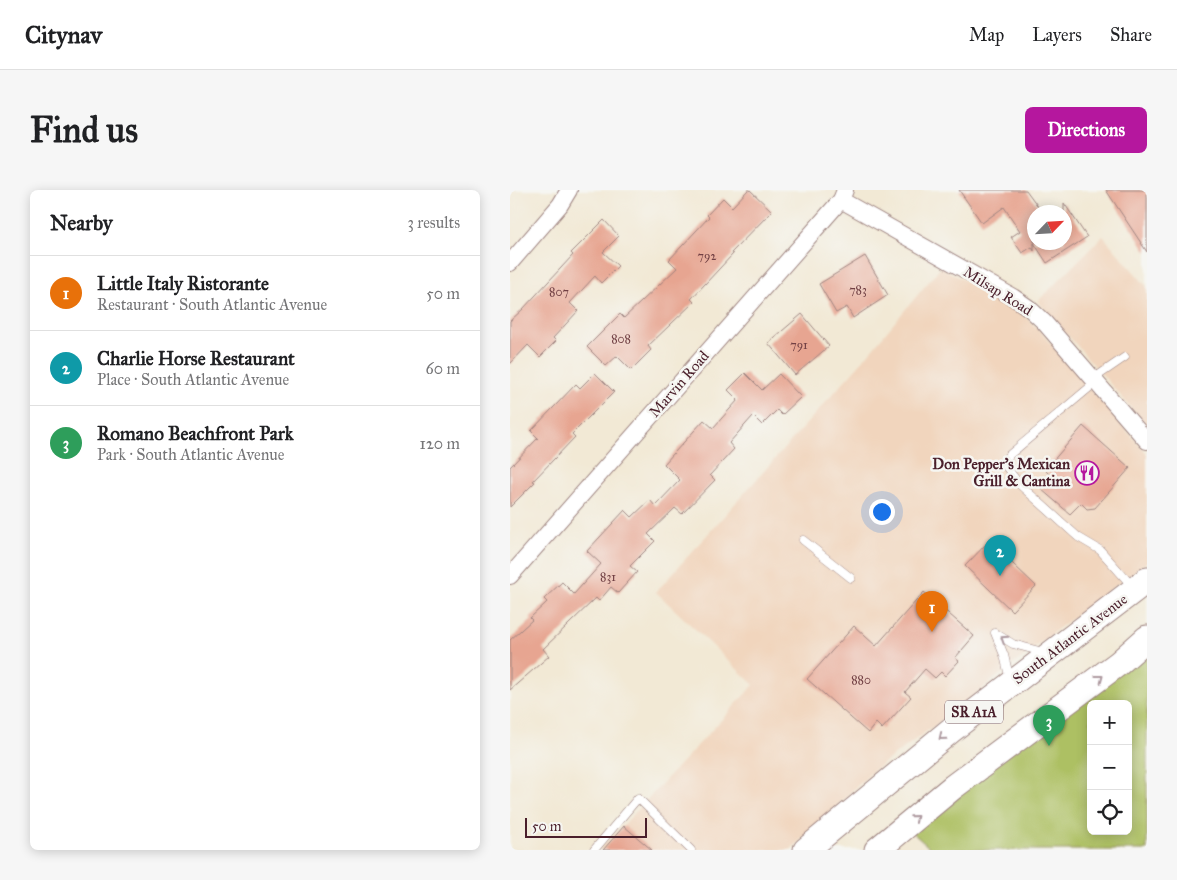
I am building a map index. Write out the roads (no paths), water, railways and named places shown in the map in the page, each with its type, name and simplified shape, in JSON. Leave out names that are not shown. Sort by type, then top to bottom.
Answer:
[{"type":"main road","name":"South Atlantic Avenue","points":[[806,850],[922,753],[1141,585]]},
{"type":"main road","name":"SR A1A","points":[[888,844],[953,787],[1119,663],[1147,638]]},
{"type":"street","points":[[510,263],[560,205],[569,190]]},
{"type":"street","name":"Milsap Road","points":[[843,195],[1029,308],[1044,322],[1147,441]]},
{"type":"street","name":"Marvin Road","points":[[510,576],[843,195]]},
{"type":"lane","points":[[1125,357],[1095,380],[1008,456],[1005,466],[1019,484],[1078,537],[1100,550],[1141,585]]},
{"type":"lane","points":[[803,540],[851,578]]},
{"type":"lane","points":[[1011,684],[1004,655],[995,632],[1013,644],[1050,654]]},
{"type":"lane","points":[[594,850],[638,798],[691,850]]},
{"type":"place","name":"Don Pepper's Mexican Grill & Cantina","points":[[1087,473]]},
{"type":"place","name":"Charlie Horse Restaurant","points":[[1000,576]]},
{"type":"place","name":"Little Italy Ristorante","points":[[932,632]]},
{"type":"place","name":"Romano Beachfront Park","points":[[1049,746]]}]
